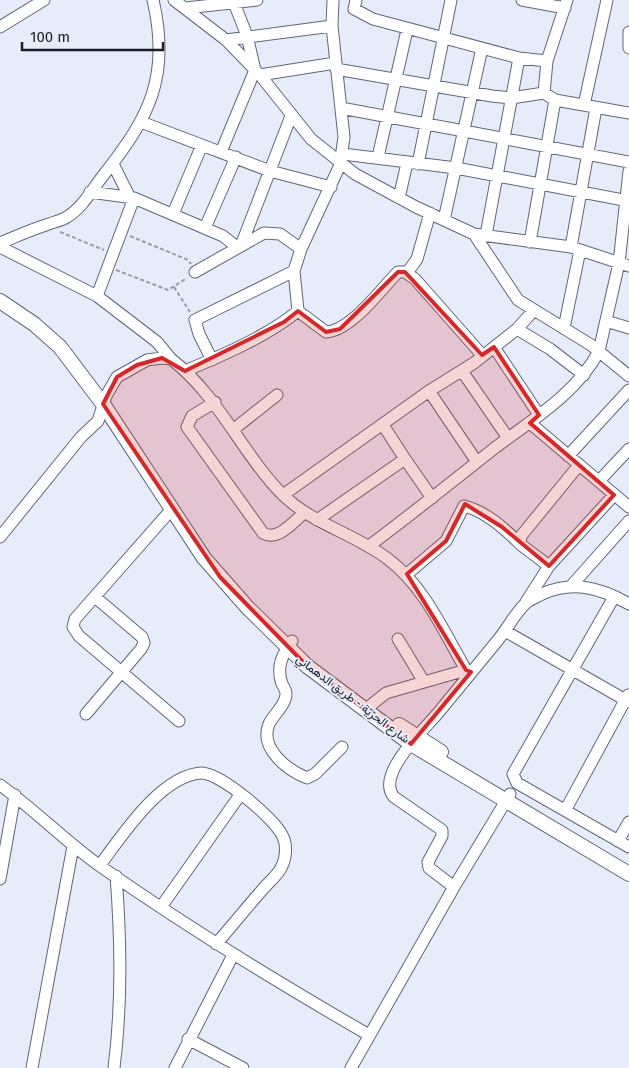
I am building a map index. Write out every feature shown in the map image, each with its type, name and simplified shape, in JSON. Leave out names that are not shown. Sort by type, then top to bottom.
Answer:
[{"type":"main road","name":"شارع الحرّيّة - طريق الدهماني","points":[[0,295],[55,334],[88,368],[104,400],[172,510],[220,577],[337,690],[629,874]]},
{"type":"main road","name":"شارع الحرّيّة - طريق الدهماني","points":[[0,301],[34,324],[60,347],[104,400],[206,548],[290,645],[415,740]]},
{"type":"main road","name":"شارع الحرّيّة - طريق الدهماني","points":[[508,798],[629,864]]},
{"type":"street","points":[[22,0],[24,13]]},
{"type":"street","points":[[0,27],[44,0]]},
{"type":"street","points":[[0,245],[44,225],[68,217],[113,164],[140,122],[152,98],[158,74],[158,31],[153,0]]},
{"type":"street","points":[[174,0],[226,40],[257,72],[311,139],[398,198],[474,234],[576,248],[624,265]]},
{"type":"street","points":[[186,8],[257,0]]},
{"type":"street","points":[[398,198],[426,124],[432,85],[451,0]]},
{"type":"street","points":[[522,0],[566,4],[547,61],[544,93]]},
{"type":"street","points":[[584,105],[607,0]]},
{"type":"street","points":[[221,152],[257,72],[248,36],[233,2]]},
{"type":"street","points":[[482,355],[469,338],[408,273],[398,272],[356,316],[340,329],[326,332],[298,311],[294,270],[301,249],[331,187],[342,159],[344,138],[332,26],[333,3],[355,5],[373,19],[407,30],[519,58],[547,61]]},
{"type":"street","points":[[226,40],[332,26]]},
{"type":"street","points":[[378,157],[394,79],[407,30]]},
{"type":"street","points":[[629,32],[629,48]]},
{"type":"street","points":[[444,220],[482,48]]},
{"type":"street","points":[[486,235],[519,58]]},
{"type":"street","points":[[257,72],[336,66],[394,79],[511,98],[544,93],[555,100],[629,113]]},
{"type":"street","points":[[530,242],[555,100]]},
{"type":"street","points":[[341,108],[386,118],[629,162]]},
{"type":"street","points":[[564,328],[576,248],[580,192],[589,154],[596,108]]},
{"type":"street","points":[[239,245],[291,116]]},
{"type":"street","points":[[140,122],[270,171],[331,187]]},
{"type":"street","points":[[174,214],[202,145]]},
{"type":"street","points":[[205,228],[236,157]]},
{"type":"street","points":[[342,159],[378,157],[456,168],[627,201]]},
{"type":"street","points":[[97,296],[132,198],[113,164]]},
{"type":"street","points":[[369,546],[535,419],[584,374],[599,351],[624,265],[629,171]]},
{"type":"street","points":[[90,192],[132,198],[174,214],[239,245]]},
{"type":"street","points":[[408,273],[417,259],[430,213]]},
{"type":"street","points":[[195,272],[239,245],[264,233],[275,232],[301,249]]},
{"type":"street","points":[[474,234],[518,300],[599,351],[629,376]]},
{"type":"street","points":[[0,245],[97,296],[157,342],[172,360],[214,402],[268,479],[283,495],[317,520],[369,546],[407,574],[469,671]]},
{"type":"street","points":[[212,360],[197,329],[196,320],[294,270]]},
{"type":"street","points":[[283,495],[429,391],[462,371],[517,329],[534,310]]},
{"type":"street","points":[[185,371],[212,360],[284,322],[298,311]]},
{"type":"street","points":[[606,322],[629,328]]},
{"type":"street","points":[[517,329],[550,348],[584,374]]},
{"type":"street","points":[[494,347],[535,419],[568,456],[629,506]]},
{"type":"street","points":[[0,537],[81,437],[98,421],[104,400],[117,377],[137,365],[156,358],[172,360]]},
{"type":"street","points":[[462,371],[508,438]]},
{"type":"street","points":[[568,456],[629,390]]},
{"type":"street","points":[[429,391],[477,462]]},
{"type":"street","points":[[234,430],[277,395]]},
{"type":"street","points":[[214,402],[192,416],[187,427],[194,440],[263,533],[276,535],[304,512]]},
{"type":"street","points":[[383,425],[432,498]]},
{"type":"street","points":[[599,481],[629,449]]},
{"type":"street","points":[[317,520],[406,459]]},
{"type":"street","points":[[519,543],[529,524],[579,465]]},
{"type":"street","points":[[454,888],[429,868],[428,862],[442,836],[442,830],[394,797],[389,791],[392,771],[469,671],[506,631],[548,566],[614,495]]},
{"type":"street","points":[[407,574],[446,541],[464,506],[472,508],[502,527],[548,566]]},
{"type":"street","points":[[172,510],[152,530],[75,619],[73,627],[79,636],[179,721]]},
{"type":"street","points":[[572,585],[629,521]]},
{"type":"street","points":[[526,602],[550,591],[572,585],[588,587],[628,602]]},
{"type":"street","points":[[86,714],[144,643],[142,637],[95,597]]},
{"type":"street","points":[[614,597],[513,774],[517,782],[566,808],[629,847]]},
{"type":"street","points":[[506,631],[571,670],[628,699],[566,808]]},
{"type":"street","points":[[398,639],[424,682]]},
{"type":"street","points":[[290,645],[282,657],[279,670],[286,693],[285,700],[269,725],[266,738],[270,749],[297,774],[307,778],[315,774],[342,747]]},
{"type":"street","points":[[371,705],[386,693],[469,671]]},
{"type":"street","points":[[100,865],[139,814],[161,791],[188,777],[201,773],[214,776],[263,812],[278,828],[286,849],[282,866],[216,944]]},
{"type":"street","points":[[0,785],[15,795],[73,846],[161,907],[233,955],[369,1035]]},
{"type":"street","points":[[0,879],[15,795]]},
{"type":"street","points":[[161,907],[240,795]]},
{"type":"street","points":[[351,1068],[508,798]]},
{"type":"street","points":[[618,841],[629,822]]},
{"type":"street","points":[[32,1068],[73,846]]},
{"type":"street","points":[[114,1068],[118,1042],[119,930],[116,876]]},
{"type":"street","points":[[175,1068],[188,1039],[233,955]]},
{"type":"street","points":[[188,1039],[238,1067]]},
{"type":"path","points":[[44,225],[112,254]]},
{"type":"path","points":[[108,266],[168,290],[195,272],[188,260],[121,232]]},
{"type":"path","points":[[174,287],[196,320]]},
{"type":"highlighted area","points":[[398,272],[405,272],[482,355],[494,347],[539,415],[530,423],[614,495],[549,566],[502,527],[465,504],[446,541],[407,574],[466,670],[471,672],[411,744],[307,666],[220,577],[103,404],[117,377],[137,365],[162,358],[185,371],[284,322],[298,311],[326,332],[340,329]]}]
